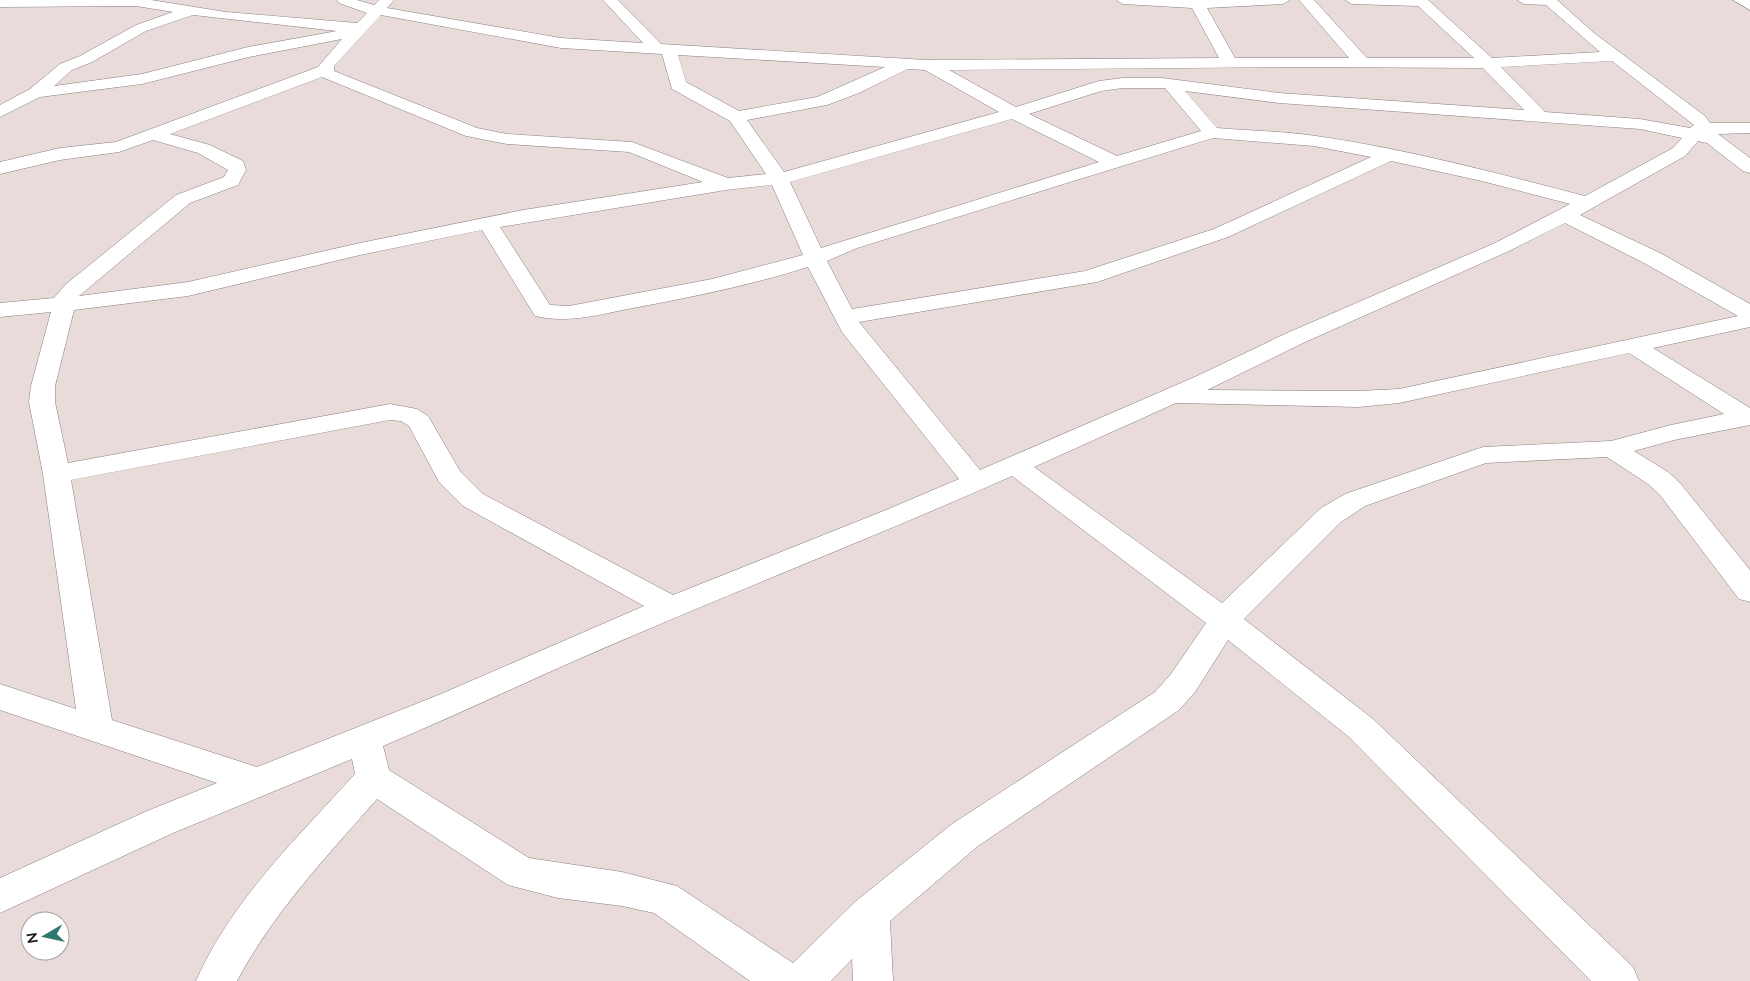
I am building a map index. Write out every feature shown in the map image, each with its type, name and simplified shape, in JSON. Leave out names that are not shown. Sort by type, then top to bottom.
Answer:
[{"type":"street","points":[[0,3],[8,0]]},
{"type":"street","points":[[0,3],[136,2],[153,0]]},
{"type":"street","points":[[344,0],[382,5],[491,32],[561,43],[926,64],[1009,66],[1363,62],[1487,63],[1614,56]]},
{"type":"street","points":[[610,0],[663,49],[678,85],[736,118],[778,179],[815,260],[846,317],[867,349],[976,482]]},
{"type":"street","points":[[1123,0],[1196,2],[1284,0]]},
{"type":"street","points":[[1306,0],[1363,62]]},
{"type":"street","points":[[1352,0],[1421,1],[1487,63],[1539,116]]},
{"type":"street","points":[[1524,0],[1550,0],[1614,56],[1698,120],[1703,133],[1750,166]]},
{"type":"street","points":[[1740,0],[1750,6]]},
{"type":"street","points":[[136,2],[192,11],[357,30]]},
{"type":"street","points":[[1196,2],[1230,64]]},
{"type":"street","points":[[325,70],[326,65],[382,5]]},
{"type":"street","points":[[0,112],[36,93],[66,67],[86,59],[141,28],[192,11]]},
{"type":"street","points":[[36,93],[142,78],[248,52],[357,30]]},
{"type":"street","points":[[736,118],[821,101],[852,89],[907,63]]},
{"type":"street","points":[[926,64],[1014,113],[1116,163]]},
{"type":"street","points":[[0,168],[60,154],[113,148],[325,70]]},
{"type":"street","points":[[325,70],[328,74],[472,132],[507,139],[632,147],[726,184]]},
{"type":"street","points":[[0,310],[64,305],[188,289],[360,249],[488,224],[726,184],[778,179],[1014,113],[1099,86],[1146,81],[1280,98],[1640,124],[1750,138]]},
{"type":"street","points":[[1170,84],[1212,133]]},
{"type":"street","points":[[0,896],[160,822],[453,703],[671,608],[896,517],[1171,397],[1295,338],[1502,246],[1577,209],[1679,152],[1703,133],[1750,128]]},
{"type":"street","points":[[488,224],[543,312],[569,313],[710,286],[815,260],[850,244],[1212,133],[1314,141],[1390,155],[1577,209],[1654,259],[1750,313]]},
{"type":"street","points":[[96,729],[57,474],[42,402],[44,386],[66,297],[183,199],[192,194],[231,181],[237,170],[236,165],[222,157],[150,134]]},
{"type":"street","points":[[846,317],[1089,278],[1221,233],[1390,155]]},
{"type":"street","points":[[1171,397],[1359,399],[1399,396],[1750,320]]},
{"type":"street","points":[[1632,345],[1748,417]]},
{"type":"street","points":[[57,474],[390,412],[408,414],[419,421],[449,476],[473,500],[671,608]]},
{"type":"street","points":[[804,981],[870,914],[965,835],[1168,700],[1183,683],[1224,620],[1331,515],[1355,500],[1483,454],[1612,449],[1671,433],[1748,417]]},
{"type":"street","points":[[1612,449],[1658,478],[1670,489],[1750,592]]},
{"type":"street","points":[[1014,465],[1224,620],[1361,728],[1619,981]]},
{"type":"street","points":[[0,697],[257,782]]},
{"type":"street","points":[[364,739],[374,778],[521,873],[558,881],[622,889],[663,898],[784,981]]},
{"type":"street","points":[[216,981],[239,938],[292,869],[374,778]]},
{"type":"street","points":[[870,914],[872,981]]}]
